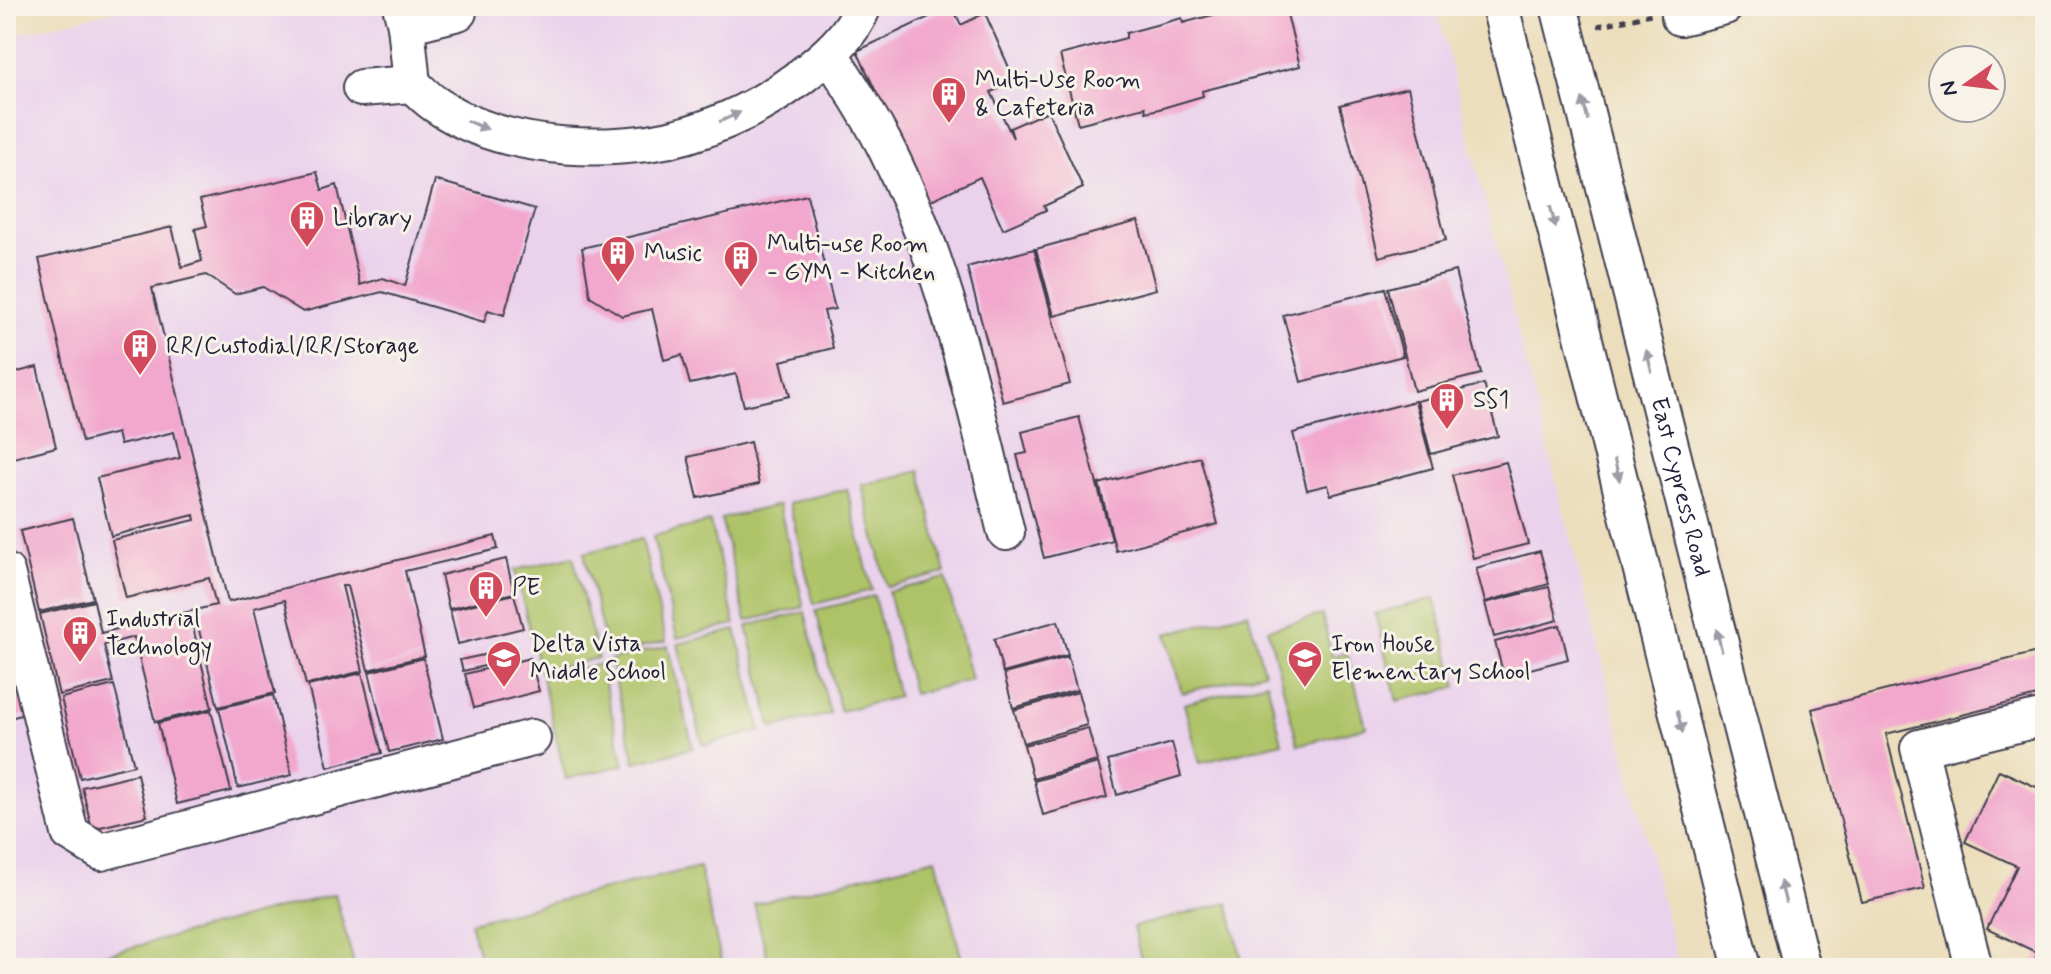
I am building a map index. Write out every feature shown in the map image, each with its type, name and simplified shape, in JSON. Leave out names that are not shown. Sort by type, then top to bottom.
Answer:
[{"type":"street","points":[[458,12],[404,15],[412,84],[435,104],[475,125],[509,137],[577,145],[649,143],[688,134],[726,120],[783,90],[830,54],[863,6]]},
{"type":"street","points":[[1500,6],[1742,968]]},
{"type":"street","points":[[1680,17],[1725,6]]},
{"type":"street","name":"East Cypress Road","points":[[1563,20],[1802,968]]},
{"type":"street","points":[[830,54],[886,148],[918,221],[953,320],[1006,532]]},
{"type":"street","points":[[361,88],[412,84]]},
{"type":"street","points":[[6,572],[70,833],[101,852],[532,738]]},
{"type":"street","points":[[1974,968],[1919,748],[2045,717]]},
{"type":"path","points":[[1563,20],[1648,14],[1680,17]]},
{"type":"shaded area","name":"Delta Vista Middle School","points":[[134,6],[1436,6],[1679,968],[6,968],[6,37]]},
{"type":"green space","points":[[920,471],[945,573],[887,587],[862,485]]},
{"type":"green space","points":[[847,489],[872,590],[814,604],[789,503]]},
{"type":"green space","points":[[779,505],[804,607],[746,621],[721,519]]},
{"type":"green space","points":[[710,522],[735,624],[677,638],[653,536]]},
{"type":"green space","points":[[642,539],[666,641],[608,655],[584,553]]},
{"type":"green space","points":[[573,556],[598,658],[540,672],[515,570]]},
{"type":"green space","points":[[946,578],[971,680],[913,694],[888,592]]},
{"type":"green space","points":[[874,596],[898,697],[840,711],[816,610]]},
{"type":"green space","points":[[1435,598],[1457,687],[1397,701],[1375,614]]},
{"type":"green space","points":[[805,612],[830,714],[772,728],[747,626]]},
{"type":"green space","points":[[1248,612],[1264,672],[1182,693],[1166,634]]},
{"type":"green space","points":[[1322,615],[1332,656],[1347,653],[1366,727],[1298,745],[1268,629]]},
{"type":"green space","points":[[736,630],[761,731],[703,745],[678,644]]},
{"type":"green space","points":[[668,646],[693,748],[635,762],[610,660]]},
{"type":"green space","points":[[600,664],[624,765],[566,779],[542,678]]},
{"type":"green space","points":[[1267,682],[1282,742],[1200,763],[1184,704]]},
{"type":"green space","points":[[936,858],[964,968],[770,968],[754,904]]},
{"type":"green space","points":[[699,867],[723,968],[482,968],[470,922]]},
{"type":"green space","points":[[335,894],[355,968],[61,966]]},
{"type":"green space","points":[[1228,903],[1244,968],[1143,968],[1133,927]]},
{"type":"building","name":"Multi-Use Room & Cafeteria","points":[[952,6],[961,25],[985,13],[1015,81],[991,92],[1013,138],[1010,128],[1048,111],[1083,188],[1044,206],[1046,210],[1003,229],[980,177],[927,202],[857,51]]},
{"type":"building","points":[[1246,6],[1285,6],[1300,66],[1202,91],[1203,96],[1159,109],[1146,112],[1145,107],[1078,124],[1060,55],[1126,38],[1126,33],[1182,18],[1183,23]]},
{"type":"building","points":[[1408,88],[1446,240],[1379,257],[1340,105]]},
{"type":"building","points":[[317,172],[322,190],[337,185],[360,285],[383,278],[405,286],[435,180],[535,209],[504,315],[488,310],[484,322],[382,292],[303,312],[263,287],[235,294],[206,275],[152,288],[228,602],[495,536],[498,549],[405,571],[425,656],[368,670],[347,586],[342,586],[363,671],[306,685],[285,600],[254,608],[275,693],[218,707],[197,622],[192,623],[212,708],[155,722],[134,637],[104,645],[113,682],[59,695],[40,614],[94,601],[101,633],[216,605],[209,578],[126,598],[112,540],[195,520],[194,515],[111,536],[97,478],[180,458],[174,432],[120,445],[117,433],[82,442],[39,259],[172,227],[182,267],[202,261],[195,229],[207,226],[200,200]]},
{"type":"building","name":"Multi-use Room - GYM - Kitchen","points":[[807,195],[835,309],[824,311],[833,348],[781,361],[790,396],[744,406],[736,374],[690,384],[682,355],[664,360],[652,309],[622,316],[590,296],[582,248]]},
{"type":"building","points":[[1138,221],[1156,289],[1054,316],[1036,249]]},
{"type":"building","points":[[1034,249],[1070,384],[1003,402],[967,267]]},
{"type":"building","points":[[1455,271],[1481,374],[1414,391],[1388,288]]},
{"type":"building","points":[[1385,288],[1403,356],[1301,382],[1283,315]]},
{"type":"building","points":[[37,367],[56,447],[6,460],[6,375]]},
{"type":"building","points":[[1484,384],[1498,436],[1431,454],[1417,401]]},
{"type":"building","points":[[1415,401],[1433,468],[1331,495],[1328,485],[1307,490],[1293,433]]},
{"type":"building","points":[[1079,417],[1112,540],[1044,558],[1017,455],[1027,453],[1022,432]]},
{"type":"building","points":[[750,442],[759,484],[698,498],[688,457]]},
{"type":"building","points":[[1200,457],[1218,524],[1116,551],[1099,484]]},
{"type":"building","points":[[1506,462],[1528,544],[1473,558],[1452,475]]},
{"type":"building","points":[[73,518],[93,599],[39,612],[20,531]]},
{"type":"building","points":[[1540,551],[1549,584],[1485,602],[1476,568]]},
{"type":"building","name":"PE","points":[[506,559],[514,593],[449,609],[441,575]]},
{"type":"building","points":[[1549,587],[1558,620],[1494,637],[1485,603]]},
{"type":"building","name":"PE","points":[[514,594],[523,628],[458,644],[450,610]]},
{"type":"building","points":[[1058,621],[1068,655],[1003,673],[994,639]]},
{"type":"building","points":[[6,622],[29,713],[6,719]]},
{"type":"building","points":[[1560,625],[1568,659],[1504,676],[1495,642]]},
{"type":"building","points":[[516,648],[518,658],[463,671],[460,660]]},
{"type":"building","points":[[2045,650],[2045,694],[1886,734],[1925,888],[1862,902],[1812,709]]},
{"type":"building","points":[[1068,657],[1077,690],[1013,708],[1004,674]]},
{"type":"building","points":[[423,658],[443,739],[389,752],[369,672]]},
{"type":"building","name":"PE","points":[[530,658],[539,691],[474,708],[465,674]]},
{"type":"building","points":[[362,673],[382,753],[328,767],[308,686]]},
{"type":"building","points":[[114,685],[134,765],[80,778],[61,698]]},
{"type":"building","points":[[1078,692],[1087,725],[1023,743],[1014,710]]},
{"type":"building","points":[[273,695],[292,775],[238,788],[219,708]]},
{"type":"building","points":[[211,710],[231,791],[177,804],[158,723]]},
{"type":"building","points":[[1088,728],[1097,761],[1033,779],[1024,745]]},
{"type":"building","points":[[1172,743],[1181,776],[1117,795],[1108,761]]},
{"type":"building","points":[[1098,763],[1107,797],[1043,815],[1034,781]]},
{"type":"building","points":[[1999,770],[2045,791],[2045,968],[2031,968],[2038,953],[1987,929],[2017,866],[1965,842]]},
{"type":"building","points":[[137,774],[147,816],[92,829],[82,787]]},
{"type":"place","name":"Multi-Use Room & Cafeteria","points":[[949,125]]},
{"type":"place","name":"Library","points":[[307,249]]},
{"type":"place","name":"Music","points":[[618,284]]},
{"type":"place","name":"Multi-use Room - GYM - Kitchen","points":[[741,289]]},
{"type":"place","name":"RR/Custodial/RR/Storage","points":[[140,377]]},
{"type":"place","name":"SS1","points":[[1447,431]]},
{"type":"place","name":"PE","points":[[486,619]]},
{"type":"place","name":"Industrial Technology","points":[[80,664]]},
{"type":"place","name":"Delta Vista Middle School","points":[[504,689]]},
{"type":"place","name":"Iron House Elementary School","points":[[1305,689]]}]
